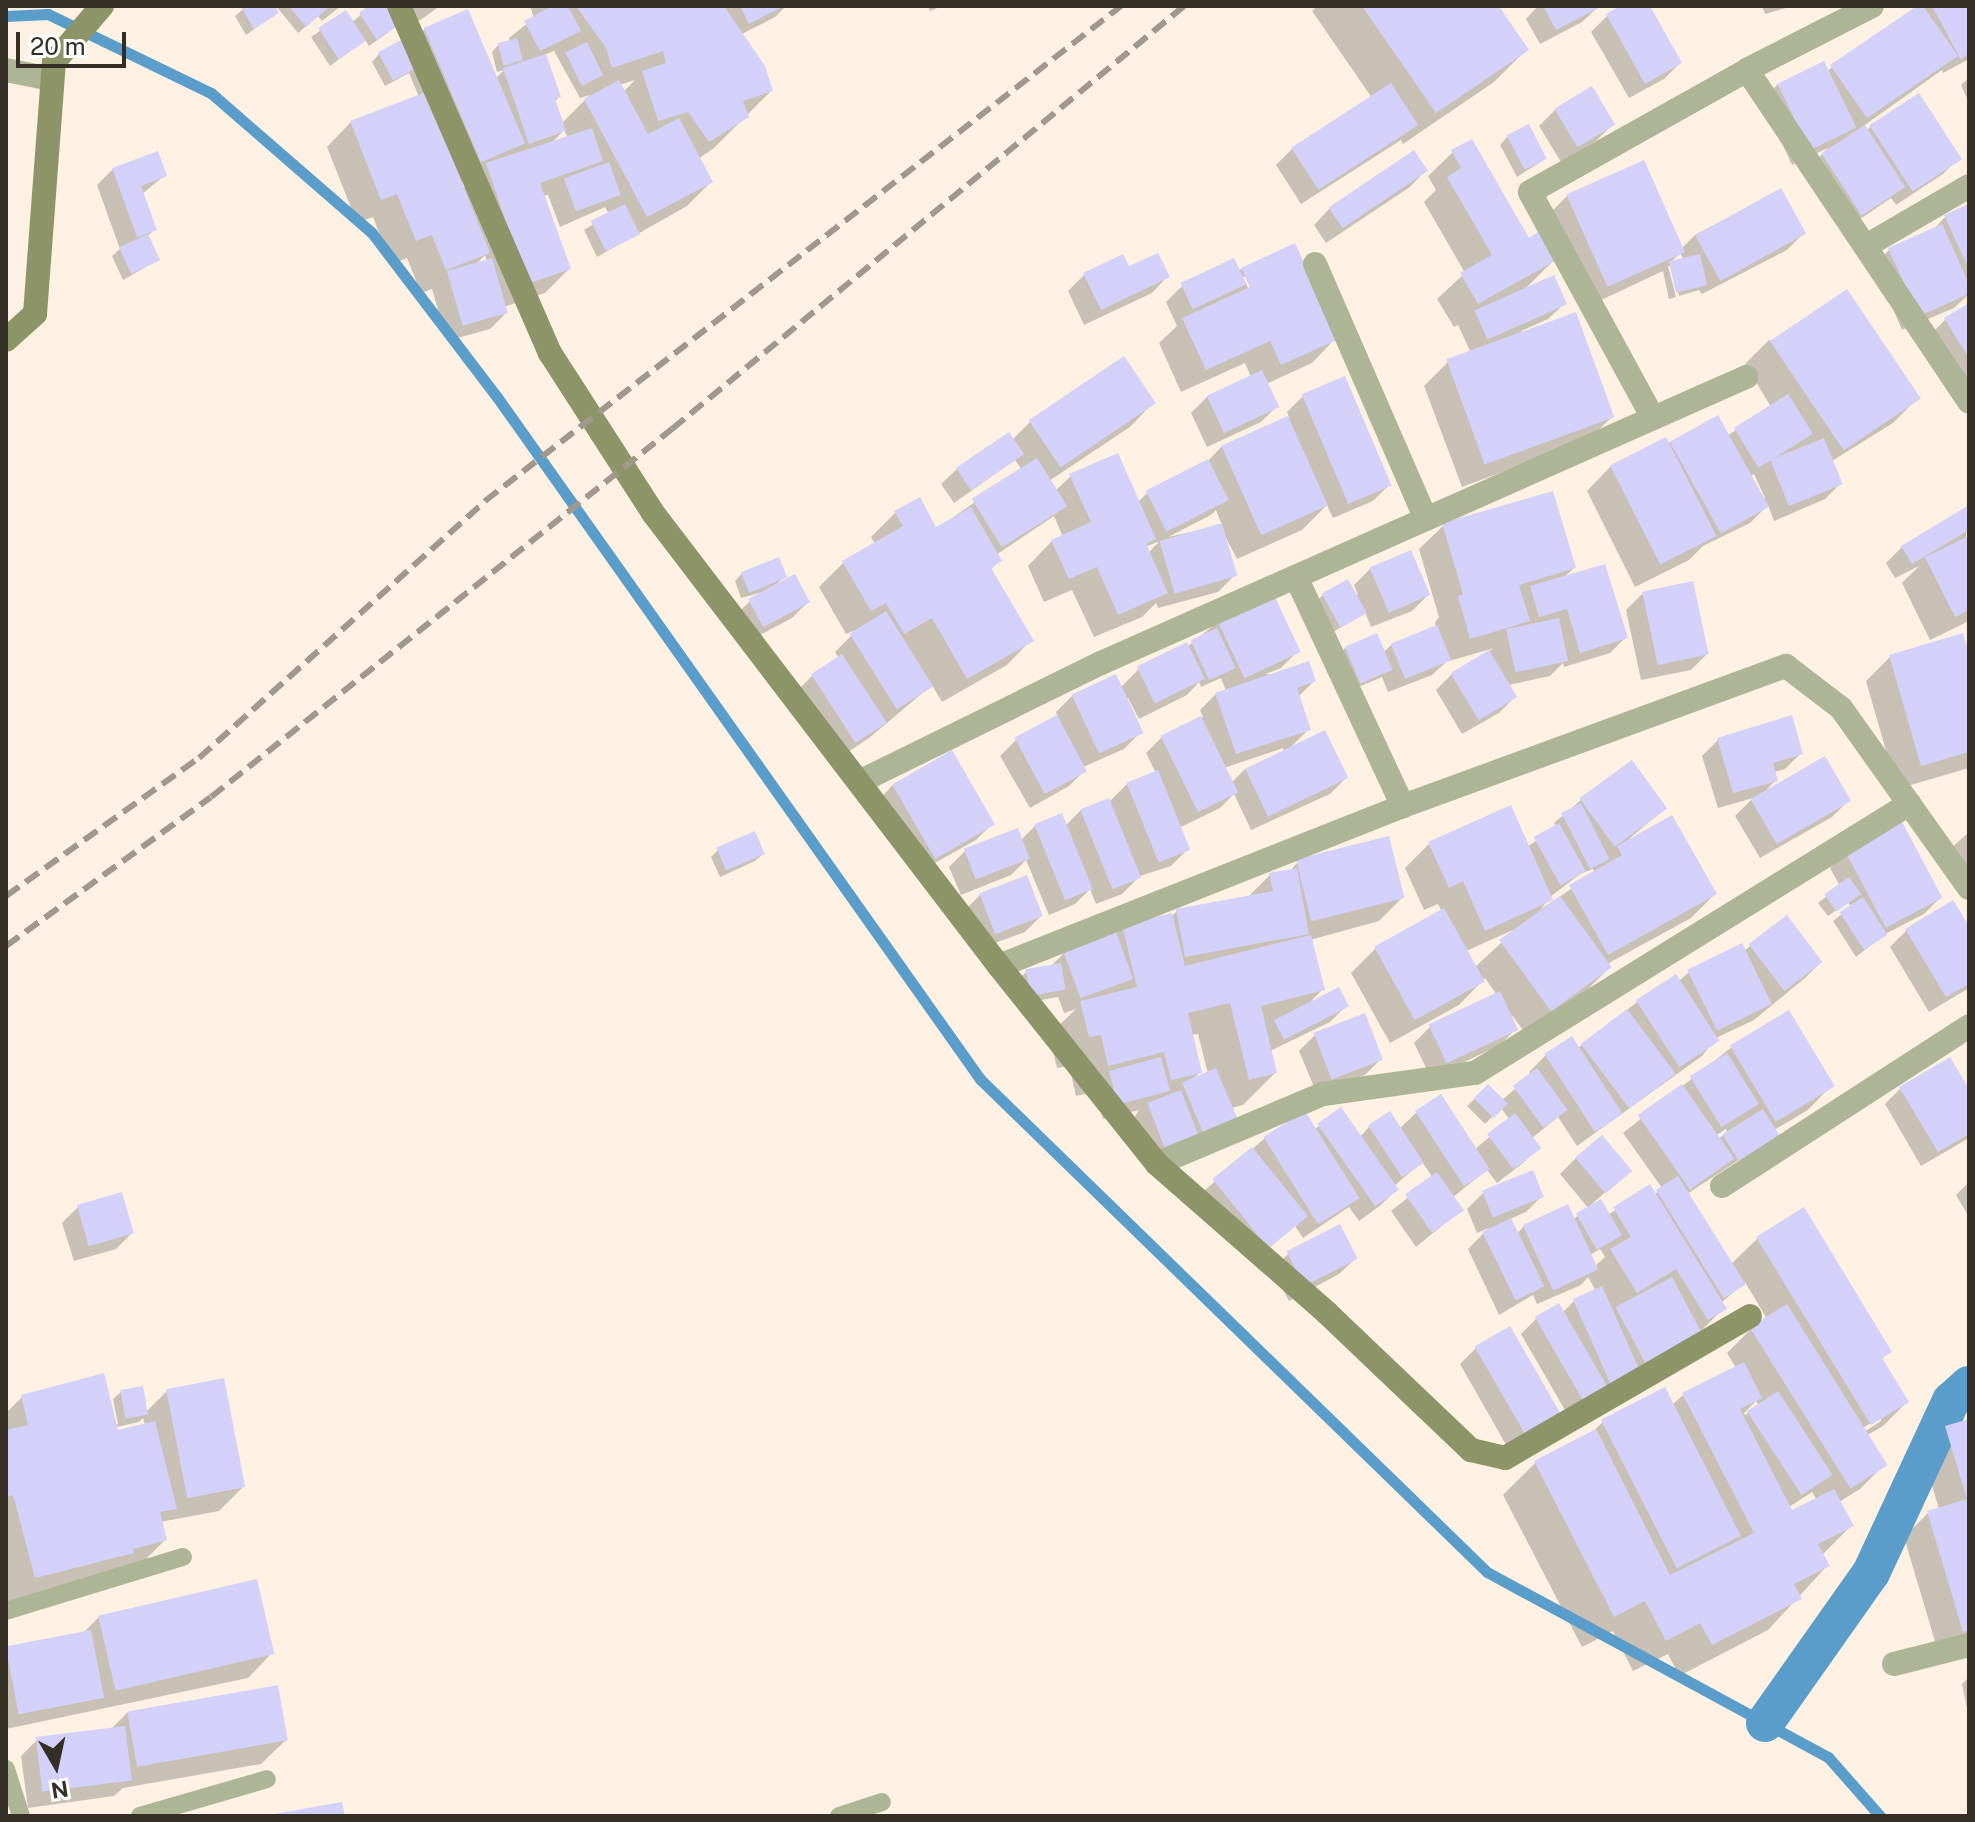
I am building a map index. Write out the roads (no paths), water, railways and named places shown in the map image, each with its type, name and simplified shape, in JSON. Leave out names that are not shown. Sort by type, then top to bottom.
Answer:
[{"type":"street","points":[[399,6],[550,353],[653,513],[999,966],[1157,1164],[1327,1313],[1471,1450],[1505,1458],[1750,1316]]},
{"type":"street","points":[[1653,418],[1530,192],[1747,70],[1872,6]]},
{"type":"street","points":[[6,340],[35,314],[52,70],[93,13]]},
{"type":"street","points":[[6,70],[52,70]]},
{"type":"street","points":[[1747,70],[1969,402]]},
{"type":"street","points":[[1866,246],[1969,186]]},
{"type":"street","points":[[1315,264],[1426,519]]},
{"type":"street","points":[[859,782],[1101,663],[1746,377]]},
{"type":"street","points":[[1296,577],[1403,806]]},
{"type":"street","points":[[999,966],[1403,806],[1786,666],[1841,708],[1969,888]]},
{"type":"street","points":[[1157,1164],[1323,1094],[1475,1073],[1909,804]]},
{"type":"street","points":[[1722,1186],[1969,1026]]},
{"type":"street","points":[[1894,1664],[1969,1645]]},
{"type":"lane","points":[[6,1611],[183,1557]]},
{"type":"lane","points":[[6,1769],[21,1816]]},
{"type":"lane","points":[[140,1816],[267,1779]]},
{"type":"lane","points":[[839,1816],[882,1802]]},
{"type":"waterway","points":[[6,16],[48,14],[211,93],[372,233],[497,397],[980,1079],[1487,1572],[1828,1757],[1880,1816]]},
{"type":"waterway","points":[[1765,1723],[1871,1573],[1951,1401],[1969,1385]]},
{"type":"railway","points":[[6,896],[199,758],[485,501],[1121,6]]},
{"type":"railway","points":[[6,946],[211,797],[672,429],[1184,6]]}]
